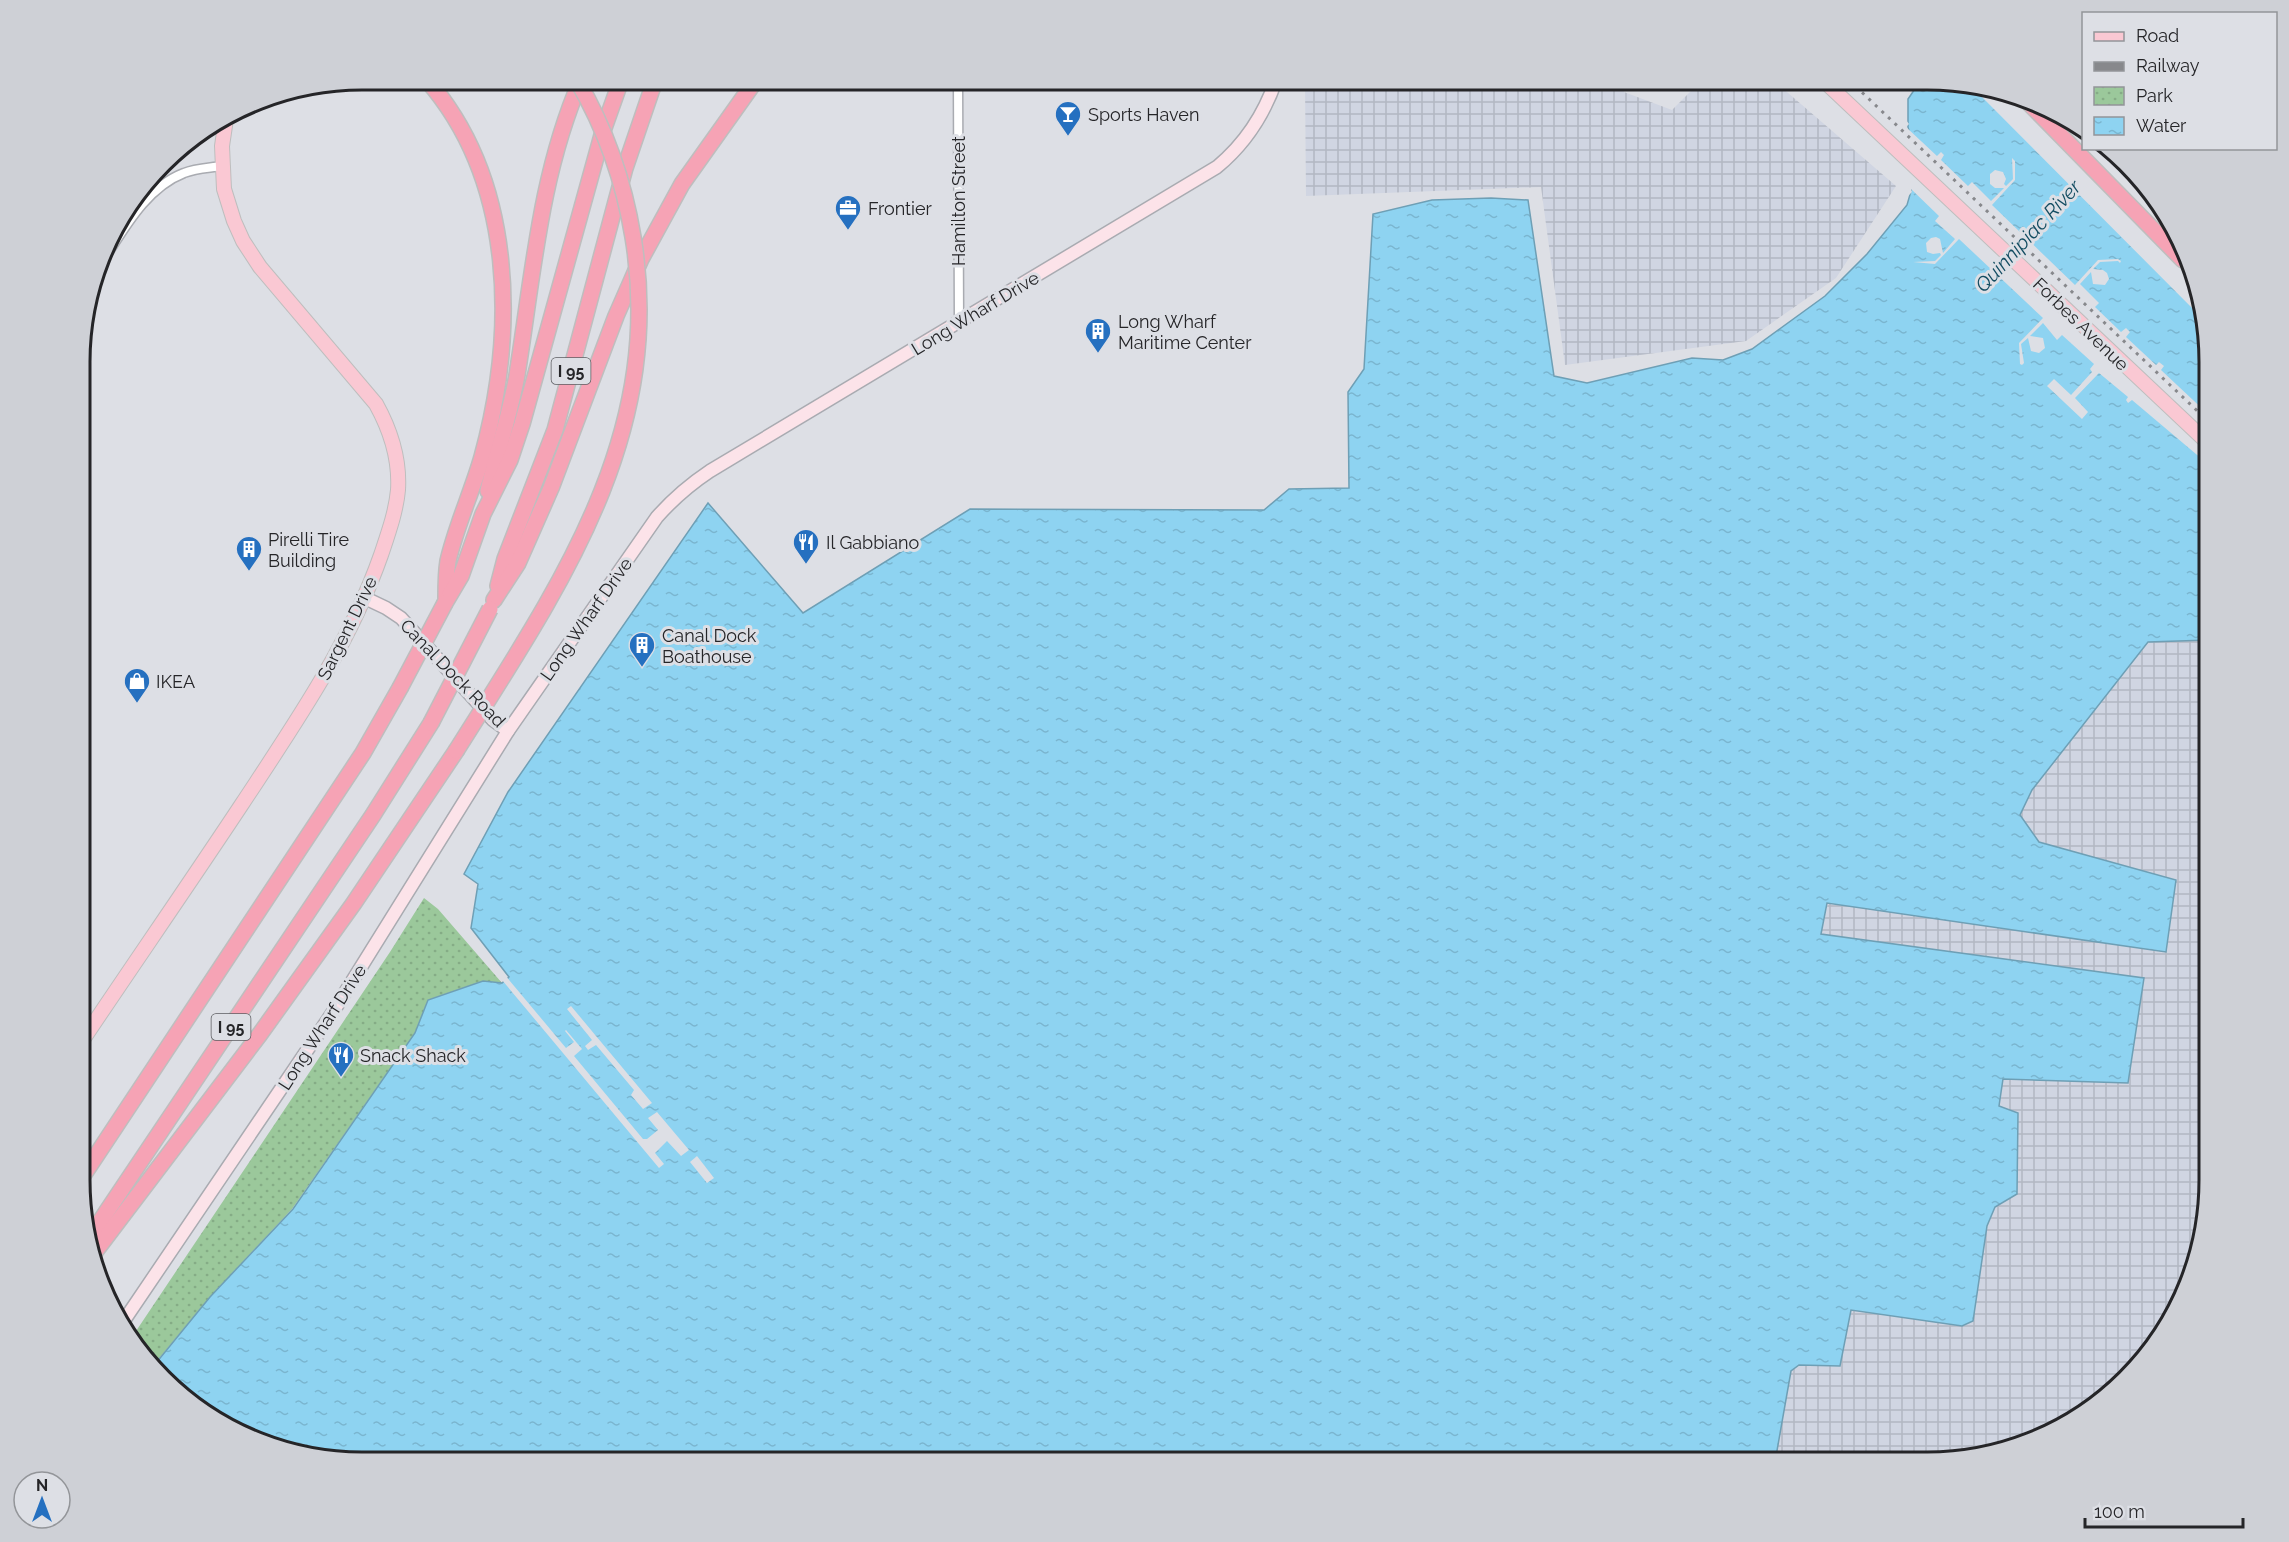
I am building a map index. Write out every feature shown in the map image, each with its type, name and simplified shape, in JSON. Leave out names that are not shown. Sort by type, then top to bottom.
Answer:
[{"type":"highway","points":[[434,90],[453,118],[480,173],[496,232],[503,293],[503,339],[497,391],[482,457],[448,563],[445,603]]},
{"type":"highway","points":[[483,514],[513,397],[547,182],[556,146],[575,90]]},
{"type":"highway","points":[[98,1247],[260,1034],[354,903],[456,751],[525,641],[574,553],[596,505],[616,454],[630,404],[639,328],[638,279],[635,246],[624,191],[610,149],[584,90]]},
{"type":"highway","name":"I 95","points":[[90,1165],[363,753],[461,576],[483,514],[510,460],[533,391],[604,128],[617,90]]},
{"type":"highway","name":"I 95","points":[[94,1230],[378,807],[431,723],[492,604],[505,559],[555,430],[634,138],[651,90]]},
{"type":"highway","points":[[492,604],[518,563],[551,488],[616,316],[642,259],[682,183],[748,90]]},
{"type":"highway","points":[[2041,115],[2176,252]]},
{"type":"main road","name":"Long Wharf Drive","points":[[127,1318],[333,1012],[508,731],[657,517],[670,502],[689,484],[710,471],[1201,178],[1233,153],[1257,123],[1266,108],[1272,90]]},
{"type":"main road","name":"Forbes Avenue","points":[[1834,90],[2199,435]]},
{"type":"main road","name":"Sargent Drive","points":[[90,1029],[291,730],[326,672],[365,598],[392,524],[398,493],[399,470],[394,444],[388,425],[376,404],[254,258],[234,221],[224,189],[221,166],[225,127]]},
{"type":"main road","name":"Canal Dock Road","points":[[365,598],[401,618],[493,720],[508,731]]},
{"type":"street","name":"Hamilton Street","points":[[958,90],[959,323]]},
{"type":"street","points":[[124,230],[148,196],[162,185],[186,172],[221,166]]},
{"type":"shaded area","points":[[1305,90],[1623,90],[1672,110],[1692,90],[1785,90],[1896,186],[1836,278],[1746,341],[1565,365],[1541,187],[1306,196]]},
{"type":"shaded area","points":[[2199,640],[2199,1180],[2194,1233],[2185,1267],[2171,1300],[2143,1345],[2106,1384],[2063,1416],[2014,1438],[1962,1450],[1777,1452],[1791,1371],[1798,1365],[1840,1366],[1851,1310],[1962,1326],[1973,1321],[1987,1226],[1995,1207],[1999,1106],[2003,1079],[2128,1083],[2144,978],[1821,934],[1828,903],[2176,880],[2039,842],[2020,815],[2032,790],[2149,642]]},
{"type":"green space","points":[[424,898],[438,909],[502,983],[483,981],[428,1000],[415,1033],[292,1209],[210,1297],[158,1359],[136,1331]]},
{"type":"water","name":"Quinnipiac River","points":[[1914,90],[1927,90],[1962,92],[2014,104],[2063,126],[2082,139],[2082,150],[2097,150],[2106,158],[2143,197],[2171,242],[2185,275],[2194,309],[2199,362],[2199,640],[2148,642],[2032,790],[2020,815],[2039,842],[2176,880],[2166,952],[1827,903],[1821,934],[2144,978],[2128,1083],[2003,1079],[1999,1106],[2018,1113],[2017,1194],[1995,1207],[1987,1226],[1973,1321],[1962,1326],[1851,1310],[1840,1366],[1799,1365],[1791,1371],[1777,1452],[362,1452],[309,1447],[275,1438],[242,1424],[197,1396],[159,1360],[210,1297],[293,1209],[415,1033],[428,1000],[483,981],[502,983],[509,977],[471,928],[478,884],[464,874],[508,792],[708,503],[803,613],[970,509],[1264,510],[1289,489],[1349,488],[1348,392],[1364,369],[1373,214],[1432,200],[1491,198],[1528,200],[1554,376],[1587,383],[1692,358],[1723,360],[1752,349],[1825,296],[1867,254],[1907,205],[1918,167],[1908,127],[1908,99]]},
{"type":"pier","points":[[1980,95],[2014,104],[2063,126],[2082,139],[2082,150],[2097,150],[2112,163],[2143,197],[2163,226],[2185,275],[2194,310]]},
{"type":"pier","points":[[1906,120],[1909,124],[1906,127],[1937,156],[1941,152],[1944,155],[1941,160],[1968,186],[1972,182],[1991,201],[2004,188],[1995,188],[1990,184],[1990,174],[1995,170],[2003,172],[2006,186],[2013,179],[2012,158],[2015,161],[2015,180],[1992,205],[2075,285],[2098,260],[2118,259],[2121,261],[2120,263],[2118,261],[2100,262],[2093,269],[2107,273],[2109,279],[2105,285],[2093,284],[2091,272],[2080,284],[2099,303],[2095,307],[2121,332],[2126,328],[2130,332],[2126,337],[2156,365],[2159,362],[2164,366],[2161,370],[2199,406],[2199,457],[2132,400],[2128,403],[2126,400],[2128,397],[2099,373],[2075,398],[2088,412],[2082,419],[2047,386],[2054,379],[2071,395],[2092,372],[2090,369],[2094,364],[2062,335],[2057,340],[2043,323],[2030,336],[2043,338],[2045,348],[2039,353],[2031,351],[2028,338],[2021,344],[2024,363],[2020,364],[2019,343],[2043,318],[1959,239],[1935,264],[1913,262],[1935,261],[1941,255],[1927,252],[1926,243],[1931,238],[1940,239],[1943,253],[1955,239],[1935,221],[1939,216],[1911,189],[1912,192],[1908,196],[1907,194],[1915,167],[1905,128]]},
{"type":"pier","points":[[494,962],[566,1048],[574,1042],[566,1030],[582,1049],[574,1056],[643,1139],[647,1139],[658,1130],[648,1118],[657,1112],[689,1150],[681,1156],[667,1141],[655,1153],[664,1164],[659,1168],[502,980],[505,976]]},
{"type":"pier","points":[[571,1006],[652,1103],[643,1109],[631,1095],[634,1090],[596,1045],[588,1050],[585,1046],[592,1040],[567,1009]]},
{"type":"pier","points":[[697,1156],[714,1178],[707,1183],[690,1162]]},
{"type":"railway","points":[[1860,90],[2199,412]]},
{"type":"place","name":"Sports Haven","points":[[1068,137]]},
{"type":"place","name":"Frontier","points":[[848,231]]},
{"type":"place","name":"Long Wharf Maritime Center","points":[[1098,354]]},
{"type":"place","name":"Il Gabbiano","points":[[806,565]]},
{"type":"place","name":"Pirelli Tire Building","points":[[249,572]]},
{"type":"place","name":"Canal Dock Boathouse","points":[[642,668]]},
{"type":"place","name":"IKEA","points":[[137,704]]},
{"type":"place","name":"Snack Shack","points":[[341,1078]]}]
